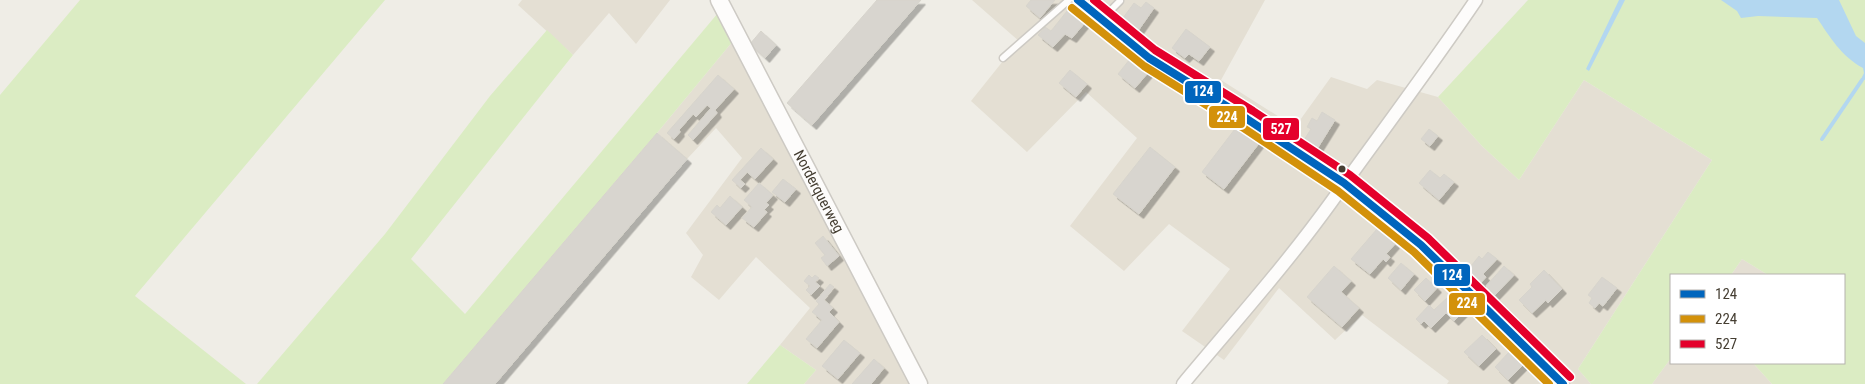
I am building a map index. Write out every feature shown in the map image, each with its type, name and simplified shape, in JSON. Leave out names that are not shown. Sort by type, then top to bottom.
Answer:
[{"type":"street","name":"Norderquerweg","points":[[719,0],[916,382]]},
{"type":"street","points":[[1078,0],[1149,58],[1248,119],[1344,183],[1420,245],[1563,384]]},
{"type":"street","points":[[1183,384],[1274,275],[1332,201],[1438,56],[1476,0]]},
{"type":"lane","points":[[1003,58],[1069,0]]},
{"type":"lane","points":[[1102,19],[1120,1]]},
{"type":"shaded area","points":[[522,0],[670,0],[636,44],[609,13],[573,55],[518,5]]},
{"type":"shaded area","points":[[972,0],[1265,0],[1221,80],[1295,127],[1331,77],[1367,89],[1377,80],[1438,97],[1482,146],[1519,180],[1584,80],[1712,160],[1578,369],[1591,384],[1447,384],[1449,381],[1362,315],[1335,340],[1279,288],[1224,360],[1182,331],[1230,269],[1169,224],[1124,271],[1070,226],[1137,138],[1086,92],[1027,152],[971,101],[1019,41]]},
{"type":"shaded area","points":[[733,41],[911,384],[804,384],[816,370],[780,345],[810,308],[756,257],[719,300],[691,277],[703,255],[686,233],[742,158],[716,128],[687,159],[657,133]]},
{"type":"shaded area","points":[[1742,259],[1766,274],[1732,274]]},
{"type":"shaded area","points":[[1670,359],[1670,364],[1754,364],[1772,384],[1652,384]]},
{"type":"green space","points":[[80,0],[385,0],[135,296],[246,384],[0,384],[0,95]]},
{"type":"green space","points":[[1528,0],[1865,0],[1865,384],[1772,384],[1754,364],[1845,364],[1845,274],[1766,274],[1742,259],[1732,274],[1670,274],[1670,359],[1652,384],[1591,384],[1578,369],[1712,160],[1584,80],[1519,180],[1482,146],[1438,97]]},
{"type":"green space","points":[[718,13],[733,41],[443,384],[257,384],[385,234],[490,96],[547,30],[573,55],[411,259],[465,314]]},
{"type":"green space","points":[[780,345],[816,370],[804,384],[747,384]]},
{"type":"water","points":[[1619,0],[1625,0],[1589,71],[1586,69]]},
{"type":"water","points":[[1721,0],[1839,0],[1856,36],[1865,43],[1865,80],[1861,79],[1864,73],[1863,68],[1842,52],[1817,18],[1758,16],[1741,18],[1737,11]]},
{"type":"building","points":[[877,0],[921,0],[812,125],[787,103]]},
{"type":"building","points":[[1031,0],[1055,0],[1040,18],[1026,6]]},
{"type":"building","points":[[1146,2],[1154,8],[1133,38],[1117,26],[1134,3],[1141,8]]},
{"type":"building","points":[[1071,6],[1088,19],[1072,38],[1065,34],[1053,47],[1038,35],[1045,27],[1051,31]]},
{"type":"building","points":[[1186,29],[1210,47],[1199,61],[1189,54],[1185,58],[1172,48]]},
{"type":"building","points":[[761,31],[776,45],[765,58],[750,44]]},
{"type":"building","points":[[1134,54],[1152,68],[1135,88],[1118,74]]},
{"type":"building","points":[[1070,70],[1087,84],[1076,97],[1059,83]]},
{"type":"building","points":[[718,75],[734,89],[715,110],[717,113],[693,140],[688,135],[711,108],[707,105],[696,117],[693,114],[674,139],[667,133]]},
{"type":"building","points":[[1322,112],[1335,120],[1317,149],[1304,140],[1311,129],[1307,127],[1312,118],[1317,121]]},
{"type":"building","points":[[1238,125],[1260,142],[1224,189],[1202,172]]},
{"type":"building","points":[[1429,129],[1438,136],[1430,146],[1421,139]]},
{"type":"building","points":[[657,133],[687,159],[495,384],[443,384]]},
{"type":"building","points":[[1150,147],[1175,167],[1139,214],[1113,194]]},
{"type":"building","points":[[761,148],[773,159],[755,179],[747,172],[740,180],[745,184],[741,188],[732,180]]},
{"type":"building","points":[[1430,170],[1440,178],[1444,174],[1454,182],[1439,200],[1419,183]]},
{"type":"building","points":[[783,179],[796,189],[785,202],[772,192]]},
{"type":"building","points":[[759,183],[773,195],[766,203],[769,205],[764,210],[767,212],[754,227],[742,218],[752,207],[744,200]]},
{"type":"building","points":[[730,196],[742,207],[726,225],[711,212],[717,205],[720,208]]},
{"type":"building","points":[[1377,229],[1395,244],[1386,254],[1390,257],[1386,262],[1383,259],[1370,274],[1351,259]]},
{"type":"building","points":[[823,236],[839,256],[827,266],[821,258],[825,255],[815,243]]},
{"type":"building","points":[[1488,252],[1497,259],[1483,274],[1486,277],[1477,287],[1463,276],[1479,256],[1482,259]]},
{"type":"building","points":[[1401,263],[1414,274],[1401,290],[1388,278]]},
{"type":"building","points":[[1334,266],[1351,281],[1341,292],[1359,308],[1342,327],[1307,297]]},
{"type":"building","points":[[1504,266],[1514,275],[1495,295],[1486,286]]},
{"type":"building","points":[[1544,270],[1562,289],[1548,303],[1546,300],[1532,313],[1519,300],[1532,287],[1530,284]]},
{"type":"building","points":[[809,275],[812,278],[815,275],[819,278],[815,282],[820,286],[811,295],[806,290],[810,286],[804,281]]},
{"type":"building","points":[[1602,277],[1617,288],[1603,306],[1599,303],[1595,308],[1589,303],[1592,298],[1588,295]]},
{"type":"building","points":[[1426,278],[1437,288],[1425,301],[1414,290]]},
{"type":"building","points":[[830,284],[834,287],[824,300],[833,308],[829,312],[839,322],[817,348],[806,339],[822,320],[812,312],[819,304],[816,301]]},
{"type":"building","points":[[1450,295],[1465,310],[1454,321],[1446,313],[1431,328],[1424,321],[1421,324],[1416,319],[1429,305],[1434,310]]},
{"type":"building","points":[[1482,335],[1496,349],[1479,366],[1464,352]]},
{"type":"building","points":[[844,340],[860,353],[838,379],[822,366]]},
{"type":"building","points":[[1510,351],[1524,364],[1508,380],[1495,367]]},
{"type":"building","points":[[874,359],[884,368],[871,384],[852,384]]},
{"type":"waterway","points":[[1822,139],[1862,80]]},
{"type":"transit line","name":"124","points":[[1078,0],[1149,58],[1247,119],[1344,183],[1421,245],[1563,384]]},
{"type":"transit line","name":"527","points":[[1094,0],[1155,50],[1253,111],[1350,175],[1428,238],[1570,377]]},
{"type":"transit line","name":"224","points":[[1072,8],[1144,66],[1242,127],[1338,191],[1414,252],[1549,384]]}]
